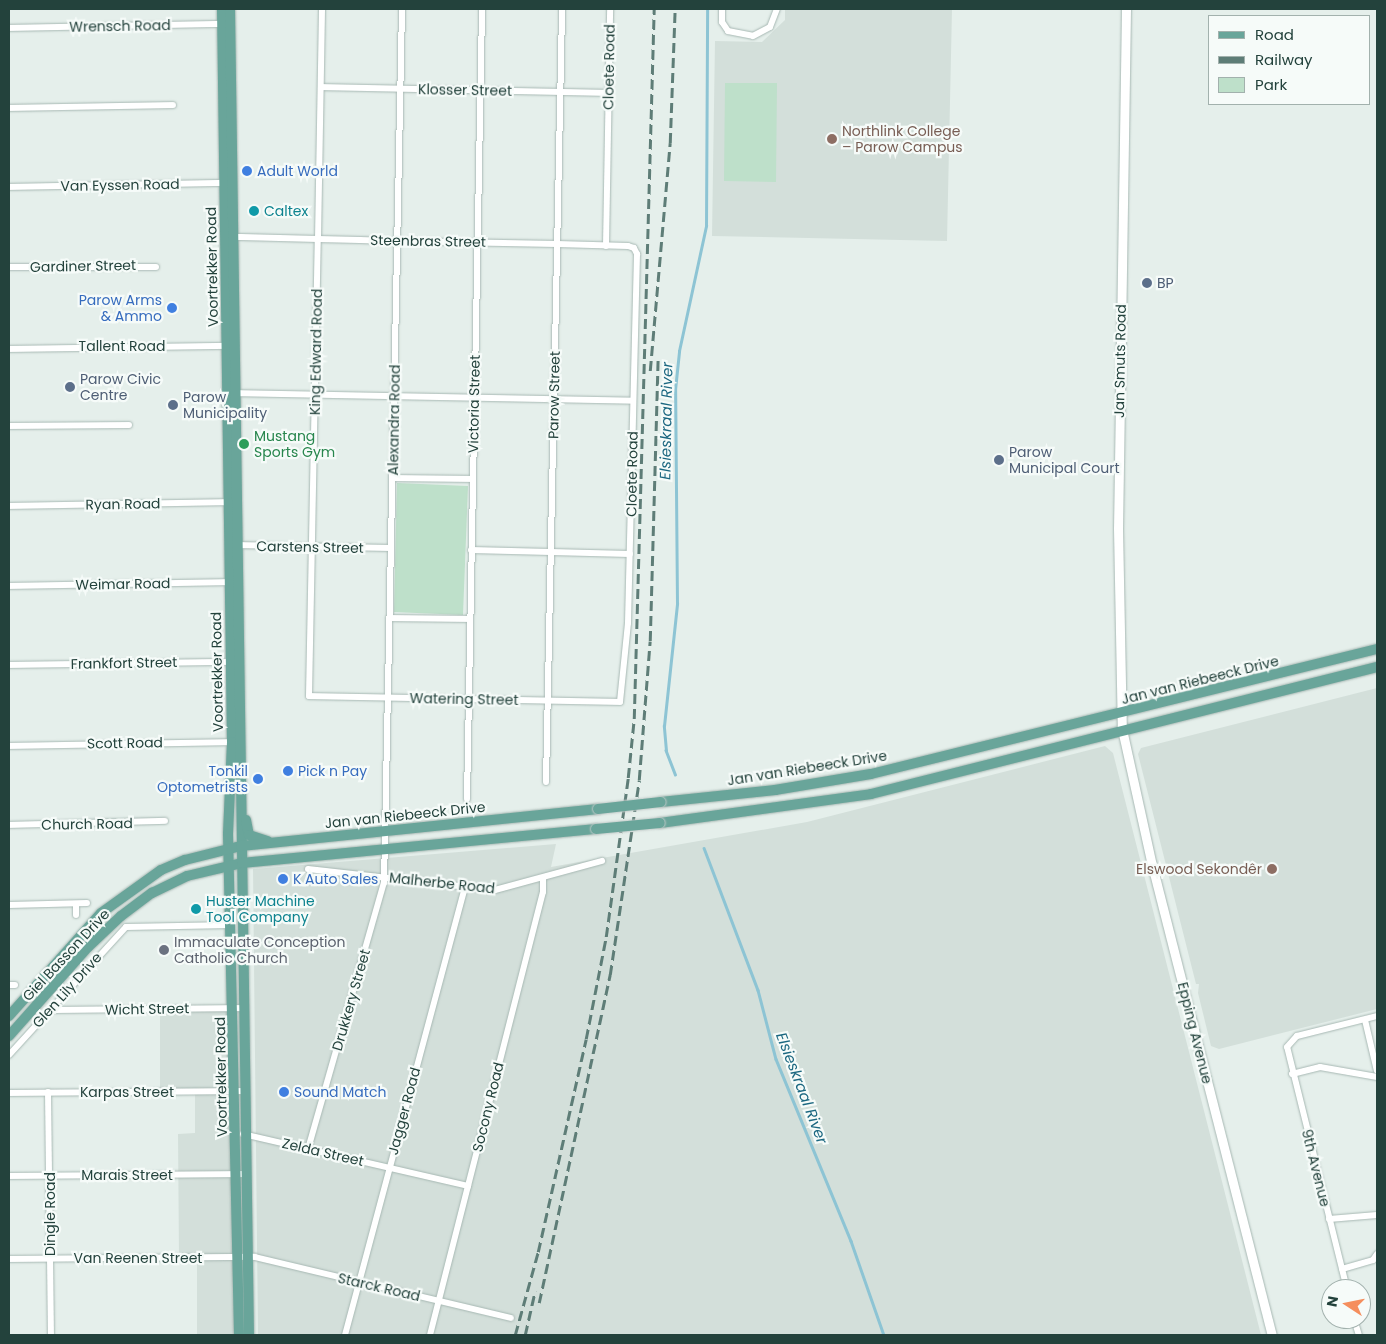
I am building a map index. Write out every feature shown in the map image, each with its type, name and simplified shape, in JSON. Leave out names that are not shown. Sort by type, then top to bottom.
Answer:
[{"type":"main road","name":"Voortrekker Road","points":[[222,9],[226,24],[236,742],[229,849],[231,925],[239,1008]]},
{"type":"main road","name":"Voortrekker Road","points":[[226,24],[230,9]]},
{"type":"main road","name":"Jan van Riebeeck Drive","points":[[229,849],[241,846],[775,790],[871,774],[1121,714],[1377,649]]},
{"type":"main road","name":"Jan van Riebeeck Drive","points":[[230,865],[660,823],[871,794],[1122,729],[1377,667]]},
{"type":"main road","name":"Voortrekker Road","points":[[236,742],[241,787],[242,863],[239,1008],[241,1174],[243,1258],[249,1335]]},
{"type":"main road","points":[[241,787],[247,832],[253,838],[276,843]]},
{"type":"main road","name":"Giel Basson Drive","points":[[9,1016],[73,940],[122,896],[176,863],[229,849]]},
{"type":"main road","name":"Giel Basson Drive","points":[[9,1036],[88,947],[134,905],[187,876],[230,865]]},
{"type":"main road","name":"Voortrekker Road","points":[[239,1335],[243,1258]]},
{"type":"street","name":"King Edward Road","points":[[309,696],[322,9]]},
{"type":"street","name":"Alexandra Road","points":[[383,850],[390,618],[402,9]]},
{"type":"street","name":"Victoria Street","points":[[467,798],[482,9]]},
{"type":"street","name":"Parow Street","points":[[546,782],[562,9]]},
{"type":"street","name":"Cloete Road","points":[[606,246],[610,9]]},
{"type":"street","points":[[722,9],[722,22],[728,31],[753,36],[770,27],[776,18],[777,9]]},
{"type":"street","name":"Jan Smuts Road","points":[[1122,729],[1118,528],[1126,9]]},
{"type":"street","name":"Wrensch Road","points":[[9,28],[226,24]]},
{"type":"street","name":"Klosser Street","points":[[321,87],[609,93]]},
{"type":"street","points":[[9,108],[173,105]]},
{"type":"street","name":"Van Eyssen Road","points":[[9,187],[228,183]]},
{"type":"street","name":"Steenbras Street","points":[[228,237],[632,247]]},
{"type":"street","name":"Cloete Road","points":[[620,702],[628,623],[630,554],[637,254],[632,247]]},
{"type":"street","name":"Gardiner Street","points":[[9,267],[134,265],[156,267]]},
{"type":"street","name":"Tallent Road","points":[[9,349],[231,346]]},
{"type":"street","points":[[231,393],[633,401]]},
{"type":"street","points":[[9,426],[129,425]]},
{"type":"street","points":[[392,478],[473,479]]},
{"type":"street","name":"Ryan Road","points":[[9,506],[233,502]]},
{"type":"street","name":"Carstens Street","points":[[233,546],[391,548]]},
{"type":"street","points":[[471,550],[630,554]]},
{"type":"street","name":"Weimar Road","points":[[9,586],[234,582]]},
{"type":"street","points":[[390,618],[470,619]]},
{"type":"street","name":"Frankfort Street","points":[[9,665],[235,662]]},
{"type":"street","name":"Watering Street","points":[[309,696],[620,702]]},
{"type":"street","name":"Epping Avenue","points":[[1122,729],[1154,873],[1272,1335]]},
{"type":"street","name":"Scott Road","points":[[9,746],[236,742]]},
{"type":"street","name":"Church Road","points":[[9,825],[165,821]]},
{"type":"street","name":"Drukkery Street","points":[[308,1149],[384,877],[383,850]]},
{"type":"street","name":"Malherbe Road","points":[[308,869],[495,890],[602,861]]},
{"type":"street","name":"Socony Road","points":[[430,1335],[543,892],[543,878]]},
{"type":"street","name":"Jagger Road","points":[[345,1335],[465,886]]},
{"type":"street","points":[[9,905],[87,903]]},
{"type":"street","points":[[76,904],[76,915]]},
{"type":"street","name":"Glen Lily Drive","points":[[9,1055],[126,927],[231,925]]},
{"type":"street","name":"Wicht Street","points":[[52,1007],[56,1010],[239,1008]]},
{"type":"street","points":[[1377,1016],[1365,1020],[1377,1071]]},
{"type":"street","name":"9th Avenue","points":[[1344,1279],[1292,1074],[1287,1047],[1297,1036],[1365,1020]]},
{"type":"street","points":[[1292,1074],[1320,1067],[1377,1077]]},
{"type":"street","name":"Karpas Street","points":[[9,1093],[240,1091]]},
{"type":"street","name":"Dingle Road","points":[[48,1092],[51,1335]]},
{"type":"street","name":"Zelda Street","points":[[241,1134],[468,1186]]},
{"type":"street","name":"Marais Street","points":[[9,1176],[241,1174]]},
{"type":"street","points":[[1329,1219],[1377,1216]]},
{"type":"street","points":[[1342,1269],[1372,1260],[1377,1254]]},
{"type":"street","name":"Starck Road","points":[[243,1258],[358,1282],[511,1318]]},
{"type":"street","name":"Van Reenen Street","points":[[9,1259],[243,1258]]},
{"type":"shaded area","name":"Northlink College – Parow Campus","points":[[785,9],[952,9],[947,241],[712,236],[715,41],[762,42],[785,20]]},
{"type":"shaded area","name":"Elswood Sekondêr","points":[[1377,688],[1377,1009],[1219,1049],[1211,1046],[1198,993],[1199,984],[1196,984],[1138,754],[1141,748]]},
{"type":"shaded area","points":[[1105,746],[1113,753],[1261,1335],[258,1335],[253,869],[556,844],[551,867],[807,822]]},
{"type":"shaded area","points":[[233,1008],[238,1335],[197,1335],[197,1259],[179,1258],[178,1134],[195,1133],[195,1092],[160,1092],[160,1010]]},
{"type":"green space","points":[[725,83],[777,83],[776,182],[724,181]]},
{"type":"green space","points":[[397,483],[468,486],[463,615],[394,612]]},
{"type":"waterway","name":"Elsieskraal River","points":[[675,775],[666,751],[664,726],[677,604],[675,390],[679,351],[706,226],[707,9]]},
{"type":"waterway","name":"Elsieskraal River","points":[[704,848],[758,990],[776,1059],[851,1241],[884,1335]]},
{"type":"railway","points":[[515,1335],[538,1252],[586,1039],[606,937],[628,778],[634,719],[654,9]]},
{"type":"railway","points":[[650,371],[670,143],[675,9]]},
{"type":"railway","points":[[539,1303],[610,975],[639,780],[650,641],[658,360]]},
{"type":"railway","points":[[525,1335],[535,1291]]},
{"type":"place","name":"Northlink College – Parow Campus","points":[[832,139]]},
{"type":"place","name":"Adult World","points":[[247,171]]},
{"type":"place","name":"Caltex","points":[[254,211]]},
{"type":"place","name":"BP","points":[[1147,283]]},
{"type":"place","name":"Parow Arms & Ammo","points":[[172,308]]},
{"type":"place","name":"Parow Civic Centre","points":[[70,387]]},
{"type":"place","name":"Parow Municipality","points":[[173,405]]},
{"type":"place","name":"Mustang Sports Gym","points":[[244,444]]},
{"type":"place","name":"Parow Municipal Court","points":[[999,460]]},
{"type":"place","name":"Pick n Pay","points":[[288,771]]},
{"type":"place","name":"Tonkil Optometrists","points":[[258,779]]},
{"type":"place","name":"Elswood Sekondêr","points":[[1272,869]]},
{"type":"place","name":"K Auto Sales","points":[[283,879]]},
{"type":"place","name":"Huster Machine Tool Company","points":[[196,909]]},
{"type":"place","name":"Immaculate Conception Catholic Church","points":[[164,950]]},
{"type":"place","name":"Sound Match","points":[[284,1092]]}]
